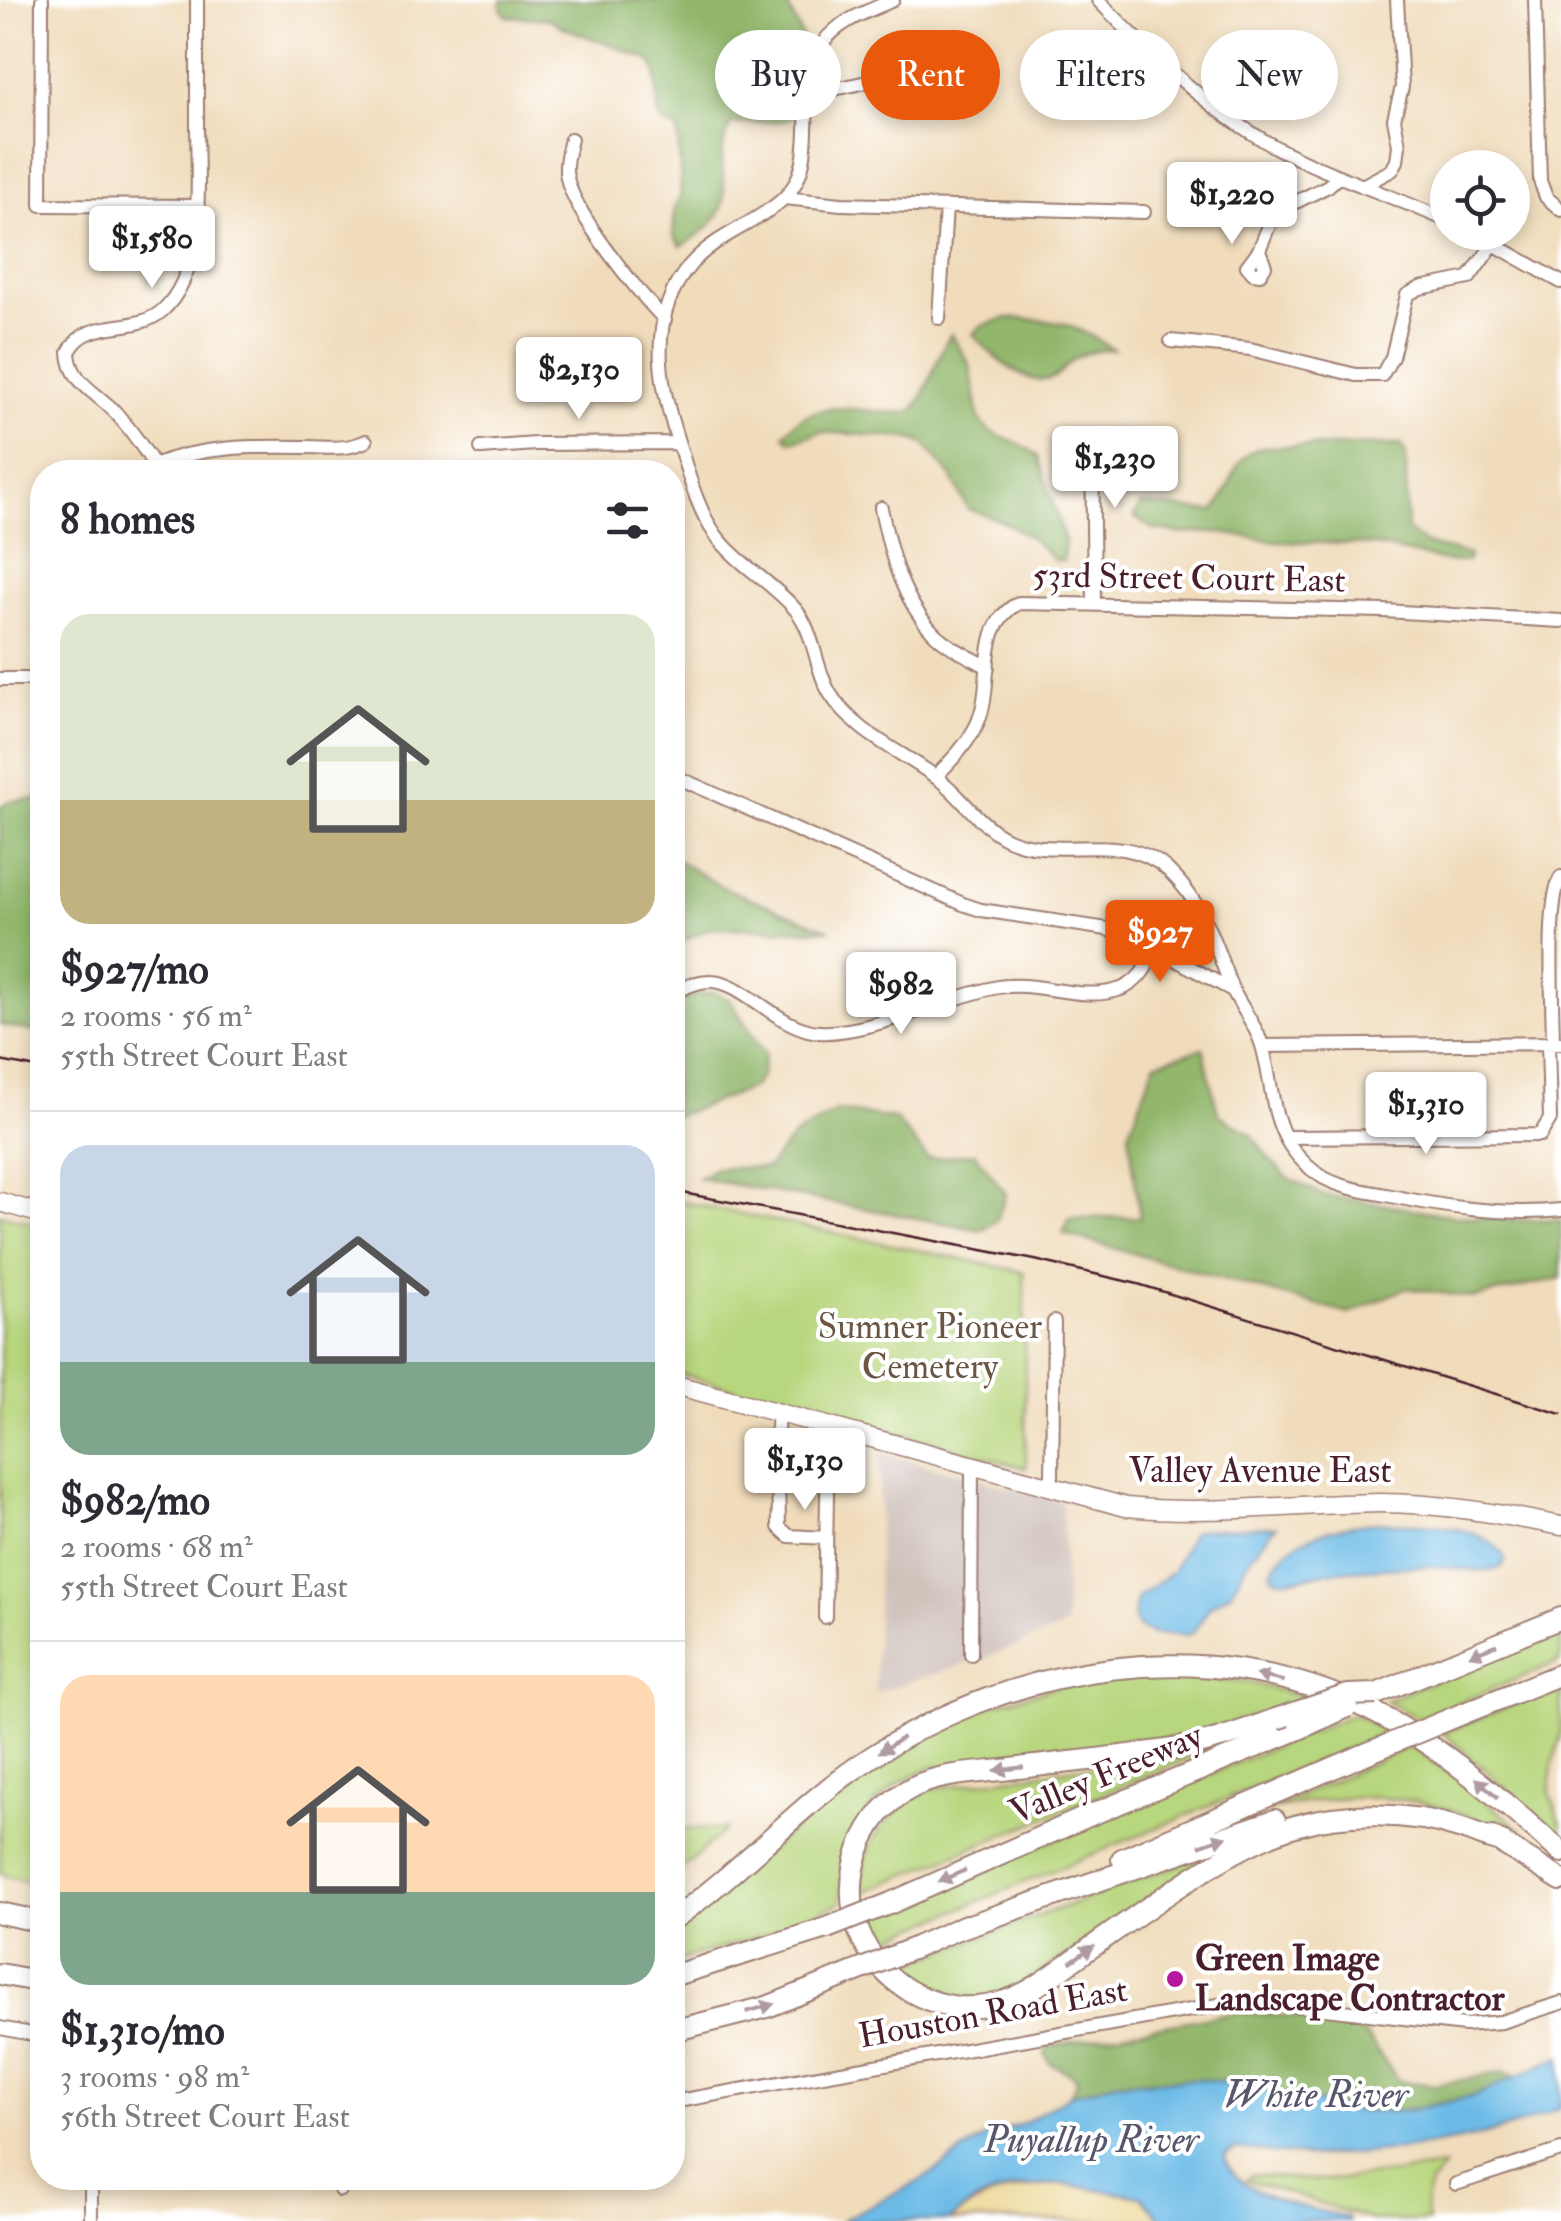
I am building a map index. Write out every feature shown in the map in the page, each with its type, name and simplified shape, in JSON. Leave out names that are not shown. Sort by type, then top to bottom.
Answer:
[{"type":"highway","name":"Valley Freeway","points":[[685,1972],[827,1928],[891,1903],[1561,1618]]},
{"type":"highway","points":[[685,1909],[868,1759],[910,1733],[1001,1692],[1049,1678],[1098,1670],[1170,1666],[1224,1669],[1284,1681],[1364,1707],[1451,1758],[1561,1852]]},
{"type":"highway","points":[[685,2027],[767,2007],[844,1976],[1363,1754],[1561,1674]]},
{"type":"highway","points":[[1376,1694],[1348,1694],[1171,1750],[952,1776],[914,1787],[898,1796],[872,1825],[853,1866],[851,1887],[856,1923],[868,1952],[889,1976],[924,1998],[954,2007],[992,2005],[1055,1973],[1240,1850],[1298,1824],[1356,1816],[1398,1817],[1459,1828],[1502,1842]]},
{"type":"highway","points":[[955,1930],[1268,1822],[1330,1808],[1425,1811],[1460,1820],[1561,1880]]},
{"type":"highway","points":[[0,1913],[30,1919]]},
{"type":"highway","points":[[0,1974],[30,1980]]},
{"type":"main road","points":[[0,1202],[30,1211]]},
{"type":"main road","name":"Valley Avenue East","points":[[685,1388],[1126,1507],[1420,1504],[1506,1514],[1561,1526]]},
{"type":"street","points":[[42,0],[42,205],[198,206]]},
{"type":"street","points":[[150,460],[112,408],[78,380],[70,366],[69,352],[79,337],[91,330],[140,324],[166,308],[184,274],[198,206],[198,0]]},
{"type":"street","points":[[838,30],[893,0]]},
{"type":"street","points":[[1098,0],[1236,122],[1274,146],[1430,214]]},
{"type":"street","points":[[1362,186],[1392,170],[1397,161],[1399,145],[1394,119],[1402,96],[1397,0]]},
{"type":"street","points":[[1535,0],[1540,181],[1546,197],[1561,210]]},
{"type":"street","points":[[684,460],[659,365],[671,298],[691,264],[714,243],[785,198],[804,150],[806,120]]},
{"type":"street","points":[[571,139],[566,166],[575,198],[631,285],[665,320]]},
{"type":"street","points":[[1260,250],[1271,221],[1280,210],[1340,176]]},
{"type":"street","points":[[785,198],[842,204],[1144,212]]},
{"type":"street","points":[[939,318],[946,207]]},
{"type":"street","points":[[1172,341],[1250,350],[1356,375],[1382,375],[1392,357],[1407,295],[1420,288],[1469,278],[1489,250]]},
{"type":"street","points":[[1506,250],[1561,282]]},
{"type":"street","points":[[175,460],[194,451],[303,447],[340,450],[366,441]]},
{"type":"street","points":[[481,448],[678,443]]},
{"type":"street","points":[[1092,446],[1094,604]]},
{"type":"street","points":[[685,464],[712,531],[800,616],[832,696],[857,723],[935,777],[986,826],[1008,839],[1044,847],[1112,846],[1147,855],[1189,892],[1205,916],[1232,990],[1263,1046],[1284,1137],[1310,1169],[1340,1185],[1453,1209],[1561,1210]]},
{"type":"street","points":[[881,508],[892,558],[916,610],[935,634],[988,667]]},
{"type":"street","name":"53rd Street Court East","points":[[935,777],[961,751],[978,720],[999,617],[1007,609],[1030,602],[1384,610],[1561,621]]},
{"type":"street","points":[[0,679],[30,678]]},
{"type":"street","points":[[685,781],[963,904],[1107,929],[1232,990]]},
{"type":"street","points":[[1284,1137],[1534,1136],[1545,1130],[1551,1110],[1554,1043],[1553,916],[1556,884],[1561,877]]},
{"type":"street","points":[[685,988],[702,981],[722,982],[792,1026],[828,1032],[998,987],[1118,990],[1142,975],[1154,949]]},
{"type":"street","points":[[1263,1046],[1554,1043]]},
{"type":"street","points":[[1050,1487],[1054,1322]]},
{"type":"street","points":[[776,1413],[779,1528],[788,1536],[826,1538]]},
{"type":"street","points":[[825,1617],[828,1435],[834,1428]]},
{"type":"street","points":[[971,1654],[972,1466]]},
{"type":"street","name":"Houston Road East","points":[[685,2100],[1247,2000],[1476,2025],[1501,2022],[1561,2003]]},
{"type":"street","points":[[0,2028],[30,2034]]},
{"type":"street","points":[[1456,2184],[1561,2150]]},
{"type":"street","points":[[91,2190],[91,2221]]},
{"type":"shaded area","points":[[880,1453],[1062,1501],[1066,1626],[985,1658],[875,1693]]},
{"type":"green space","points":[[501,0],[785,0],[799,30],[715,30],[715,120],[785,120],[731,124],[722,160],[723,203],[704,231],[681,246],[673,235],[675,205],[681,195],[678,130],[659,120],[656,72],[650,60],[562,27],[551,19],[507,16],[501,9]]},
{"type":"green space","points":[[1007,318],[1062,324],[1113,349],[1079,356],[1052,378],[1031,378],[1008,367],[973,334],[981,326]]},
{"type":"green space","points":[[951,334],[970,365],[979,419],[990,432],[1038,456],[1065,541],[1063,561],[1054,560],[1015,528],[968,509],[951,476],[923,443],[908,438],[821,432],[791,441],[784,435],[797,421],[827,409],[911,412]]},
{"type":"green space","points":[[1401,445],[1406,454],[1407,531],[1428,545],[1469,555],[1468,561],[1450,562],[1372,545],[1276,541],[1215,532],[1182,534],[1153,529],[1134,517],[1140,505],[1214,511],[1244,457],[1264,447]]},
{"type":"green space","points":[[30,799],[30,1031],[0,1025],[0,807],[10,801]]},
{"type":"green space","points":[[685,865],[724,888],[830,930],[711,928],[685,940]]},
{"type":"green space","points":[[714,992],[730,1000],[765,1055],[761,1077],[752,1088],[685,1113],[685,999]]},
{"type":"green space","points":[[1203,1048],[1218,1114],[1252,1135],[1287,1177],[1323,1195],[1455,1216],[1561,1219],[1561,1278],[1475,1298],[1406,1288],[1349,1314],[1063,1234],[1070,1218],[1140,1217],[1129,1133],[1155,1063]]},
{"type":"green space","points":[[837,1111],[895,1119],[928,1159],[975,1153],[1006,1194],[997,1220],[981,1230],[699,1178],[715,1168],[767,1168],[794,1136]]},
{"type":"green space","name":"Sumner Pioneer Cemetery","points":[[685,1202],[1024,1272],[1026,1468],[685,1375]]},
{"type":"green space","points":[[0,1214],[30,1223],[30,1882],[0,1874]]},
{"type":"green space","points":[[1561,1627],[1561,1661],[1419,1719],[1385,1701]]},
{"type":"green space","points":[[1168,1674],[1251,1683],[1310,1698],[1195,1735],[926,1769],[887,1793],[861,1822],[847,1858],[841,1903],[758,1937],[685,1958],[685,1918],[857,1776],[972,1710],[1088,1678]]},
{"type":"green space","points":[[1561,1684],[1561,1735],[1552,1766],[1550,1793],[1561,1823],[1561,1837],[1443,1733]]},
{"type":"green space","points":[[1353,1714],[1389,1732],[875,1944],[864,1919]]},
{"type":"green space","points":[[1410,1746],[1461,1780],[1554,1858],[1484,1822],[1417,1802],[1347,1798],[1269,1810]]},
{"type":"green space","points":[[1212,1749],[862,1893],[866,1859],[879,1831],[901,1808],[929,1789]]},
{"type":"green space","points":[[685,1829],[726,1829],[685,1866]]},
{"type":"green space","points":[[1237,1843],[1017,1988],[971,2001],[928,1994],[894,1969]]},
{"type":"green space","points":[[1239,2012],[1343,2021],[1365,2035],[1399,2081],[1435,2085],[1504,2072],[1517,2077],[1475,2096],[1406,2111],[1365,2112],[1205,2079],[1116,2082],[1070,2095],[1077,2082],[1075,2076],[1050,2063],[1045,2055],[1048,2046]]},
{"type":"green space","points":[[1444,2167],[1428,2192],[1428,2221],[1376,2221],[1246,2180],[1251,2175],[1324,2181]]},
{"type":"sand","points":[[1065,2184],[1142,2196],[1162,2221],[948,2221],[976,2203],[1003,2193]]},
{"type":"water","points":[[1377,1522],[1465,1531],[1494,1546],[1505,1558],[1504,1565],[1489,1571],[1434,1566],[1330,1572],[1289,1579],[1275,1578],[1271,1573],[1289,1549],[1316,1534]]},
{"type":"water","points":[[1276,1526],[1250,1558],[1230,1593],[1210,1606],[1194,1632],[1152,1634],[1138,1627],[1133,1616],[1138,1597],[1172,1572],[1191,1534],[1197,1530]]},
{"type":"water","name":"Puyallup River","points":[[1561,2056],[1561,2107],[1506,2128],[1444,2143],[1380,2151],[1310,2156],[1236,2149],[1225,2155],[1230,2169],[1256,2190],[1295,2205],[1347,2217],[1349,2221],[1162,2221],[1142,2196],[1065,2184],[1018,2187],[976,2201],[948,2221],[840,2221],[920,2181],[987,2136],[1022,2124],[1070,2095],[1116,2082],[1205,2079],[1364,2112],[1406,2111],[1475,2096]]},
{"type":"railway","points":[[0,1061],[30,1067]]},
{"type":"railway","points":[[685,1193],[1035,1260],[1138,1284],[1561,1414]]},
{"type":"place","name":"Green Image Landscape Contractor","points":[[1175,1979]]},
{"type":"water label","name":"White River","points":[[1316,2095]]}]
